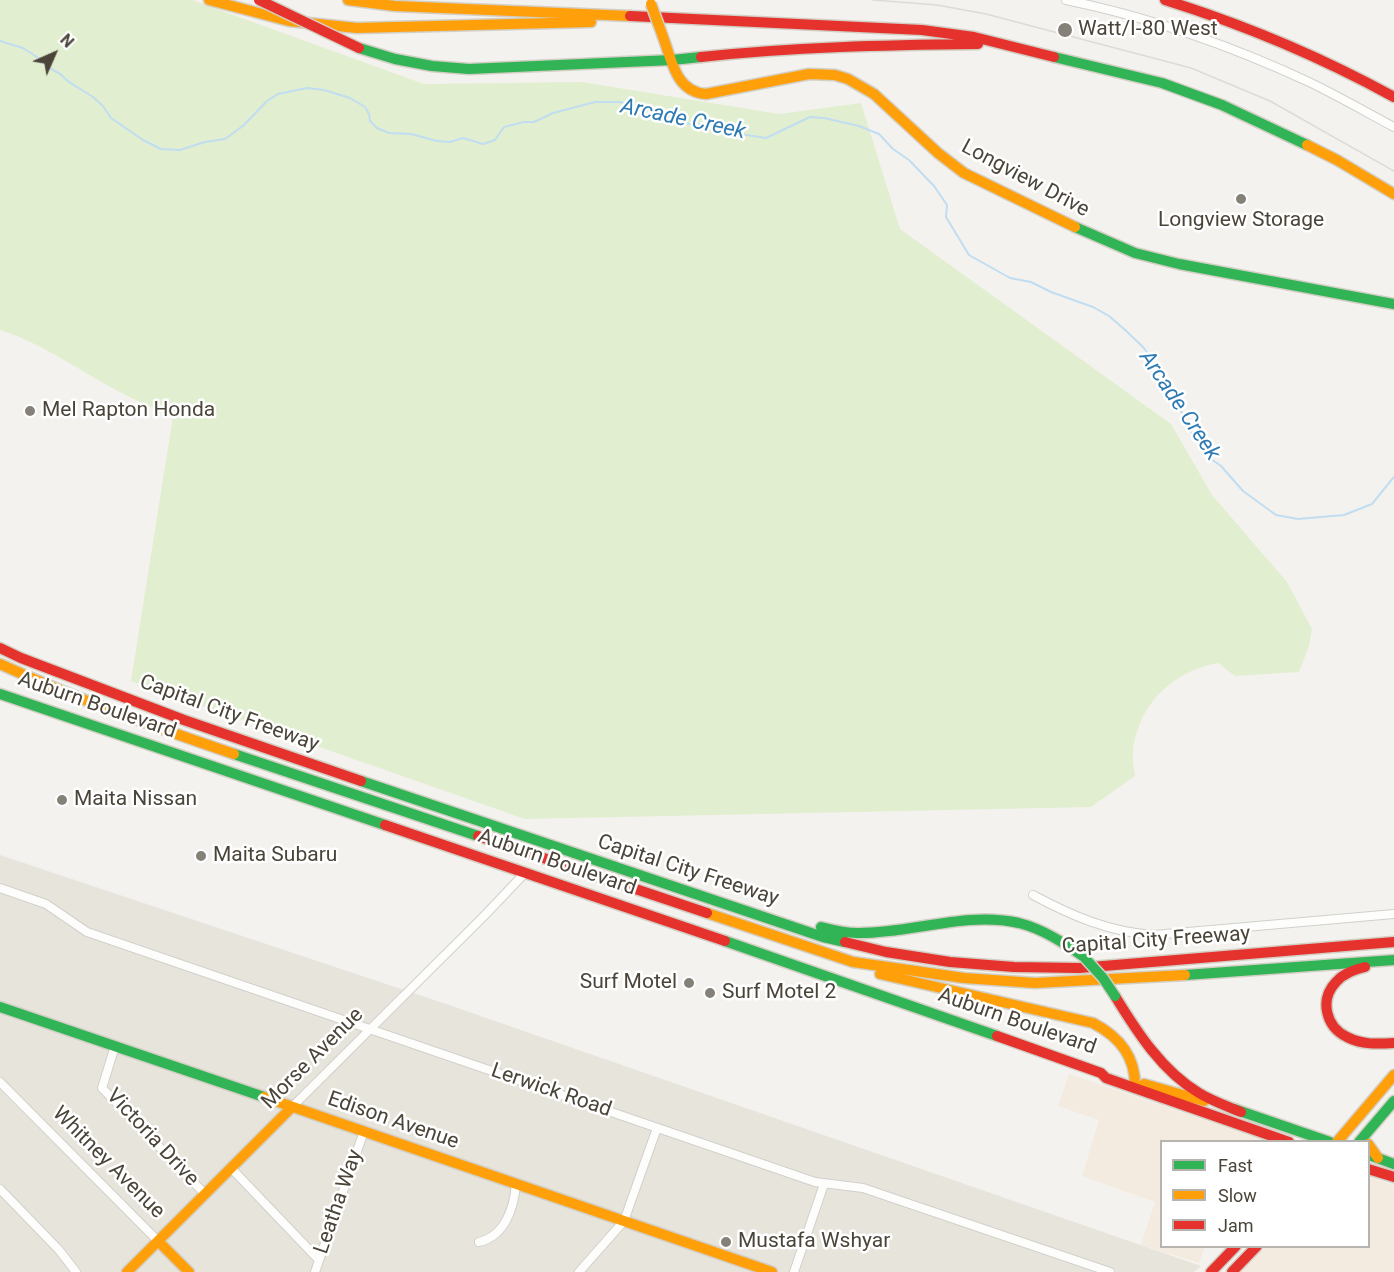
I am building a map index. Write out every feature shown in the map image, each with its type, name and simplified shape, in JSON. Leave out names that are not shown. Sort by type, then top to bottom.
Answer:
[{"type":"main road","points":[[209,0],[289,21],[357,28],[597,21],[616,14]]},
{"type":"main road","points":[[259,0],[359,48],[404,61],[469,69],[672,60],[768,50],[825,47],[923,44],[1010,45]]},
{"type":"main road","points":[[348,0],[406,6],[922,30],[960,35],[1010,45],[1162,83],[1222,105],[1280,131],[1337,159],[1394,194]]},
{"type":"main road","name":"Longview Drive","points":[[649,0],[683,86],[693,92],[700,94],[802,73],[824,73],[843,77],[865,87],[874,94],[938,153],[964,172],[1106,242],[1135,253],[1179,264],[1394,304]]},
{"type":"main road","points":[[1165,0],[1236,23],[1301,50],[1394,97]]},
{"type":"main road","points":[[0,642],[21,658]]},
{"type":"main road","name":"Capital City Freeway","points":[[0,648],[195,724],[824,937],[886,952],[950,962],[1014,967],[1079,968],[1394,942]]},
{"type":"main road","name":"Capital City Freeway","points":[[0,664],[114,712],[853,963],[964,978],[1035,983],[1391,961]]},
{"type":"main road","points":[[0,673],[114,712]]},
{"type":"main road","name":"Auburn Boulevard","points":[[0,693],[833,978],[1101,1073],[1110,1072],[1284,1140]]},
{"type":"main road","points":[[724,904],[852,933],[884,931],[976,918],[1002,919],[1051,934],[1084,957],[1103,978],[1146,1044],[1169,1070],[1196,1092],[1241,1112]]},
{"type":"main road","points":[[1312,949],[1394,934]]},
{"type":"main road","points":[[1391,961],[1353,970],[1343,975],[1330,988],[1326,1009],[1330,1022],[1344,1036],[1364,1043],[1394,1043]]},
{"type":"main road","points":[[853,963],[902,980],[1093,1023],[1108,1030],[1121,1040],[1130,1054],[1136,1084]]},
{"type":"main road","name":"Edison Avenue","points":[[1,1009],[772,1272]]},
{"type":"main road","points":[[1339,1140],[1394,1075]]},
{"type":"main road","name":"Auburn Boulevard","points":[[1136,1084],[1241,1112],[1324,1140]]},
{"type":"main road","points":[[1368,1139],[1394,1101]]},
{"type":"main road","name":"Morse Avenue","points":[[127,1272],[292,1107]]},
{"type":"main road","points":[[1373,1156],[1394,1164]]},
{"type":"main road","points":[[1370,1170],[1394,1177]]},
{"type":"main road","name":"Whitney Avenue","points":[[158,1241],[189,1272]]},
{"type":"main road","points":[[1211,1272],[1234,1248]]},
{"type":"main road","points":[[1232,1272],[1255,1248]]},
{"type":"street","points":[[1066,0],[1098,7],[1211,41],[1308,82],[1394,127]]},
{"type":"street","name":"Morse Avenue","points":[[292,1107],[525,873]]},
{"type":"street","name":"Lerwick Road","points":[[0,888],[56,909],[87,932],[824,1184],[863,1188],[1108,1272]]},
{"type":"street","points":[[1033,896],[1104,928],[1154,935],[1394,914]]},
{"type":"street","name":"Victoria Drive","points":[[115,1046],[102,1088],[205,1194]]},
{"type":"street","name":"Whitney Avenue","points":[[0,1082],[158,1241]]},
{"type":"street","points":[[579,1272],[624,1221],[657,1128]]},
{"type":"street","name":"Leatha Way","points":[[315,1272],[364,1131]]},
{"type":"street","points":[[231,1168],[319,1260]]},
{"type":"street","points":[[478,1242],[494,1235],[503,1226],[514,1203],[516,1184]]},
{"type":"street","points":[[794,1272],[824,1184]]},
{"type":"street","points":[[0,1189],[59,1250],[75,1272]]},
{"type":"shaded area","points":[[0,855],[449,1005],[1201,1266],[1194,1272],[0,1272]]},
{"type":"shaded area","points":[[1069,1074],[1263,1140],[1160,1140],[1160,1248],[1205,1248],[1199,1263],[1141,1245],[1155,1202],[1082,1176],[1099,1120],[1058,1106]]},
{"type":"shaded area","points":[[1370,1177],[1394,1185],[1394,1272],[1239,1272],[1264,1248],[1370,1248]]},
{"type":"green space","points":[[0,0],[192,0],[424,84],[582,82],[779,114],[861,103],[900,229],[1171,424],[1212,495],[1287,582],[1312,629],[1309,646],[1299,672],[1235,676],[1218,663],[1201,667],[1172,683],[1150,706],[1136,735],[1133,752],[1135,776],[1091,807],[525,819],[131,681],[173,416],[125,395],[31,342],[0,330]]},
{"type":"waterway","name":"Arcade Creek","points":[[0,41],[23,48],[40,59],[47,67],[93,97],[111,118],[143,140],[161,149],[180,150],[205,142],[225,139],[278,94],[307,88],[324,90],[350,98],[365,107],[370,121],[377,128],[389,133],[411,134],[450,142],[463,138],[483,144],[495,140],[504,127],[534,122],[553,113],[595,102],[619,102],[645,107],[689,124],[707,124],[727,132],[766,138],[810,117],[859,126],[879,134],[934,186],[947,205],[946,217],[969,255],[1010,278],[1031,282],[1093,307],[1109,316],[1124,329],[1143,347],[1160,369],[1193,435],[1207,456],[1221,466],[1243,491],[1276,515],[1298,519],[1344,515],[1372,504],[1394,477]]},
{"type":"tram line","points":[[873,0],[937,5],[986,14],[1191,68],[1270,101],[1394,171]]},
{"type":"traffic: fast","points":[[359,48],[395,59],[432,66],[469,69],[701,57]]},
{"type":"traffic: fast","points":[[1054,57],[1162,83],[1222,105],[1307,145]]},
{"type":"traffic: fast","points":[[1075,227],[1135,253],[1179,264],[1394,304]]},
{"type":"traffic: fast","points":[[0,694],[385,825]]},
{"type":"traffic: fast","points":[[234,754],[478,836]]},
{"type":"traffic: fast","points":[[361,781],[823,937],[845,942]]},
{"type":"traffic: fast","points":[[821,927],[857,933],[898,930],[958,921],[999,920],[1019,923],[1036,929],[1084,957]]},
{"type":"traffic: fast","points":[[725,941],[997,1036]]},
{"type":"traffic: fast","points":[[1084,957],[1103,978],[1115,996]]},
{"type":"traffic: fast","points":[[1185,975],[1394,960]]},
{"type":"traffic: fast","points":[[0,1007],[264,1097]]},
{"type":"traffic: fast","points":[[1361,1140],[1394,1101]]},
{"type":"traffic: fast","points":[[1234,1109],[1324,1140]]},
{"type":"traffic: fast","points":[[1372,1156],[1394,1164]]},
{"type":"traffic: slow","points":[[209,0],[289,21],[357,28],[591,22]]},
{"type":"traffic: slow","points":[[348,0],[395,6],[630,16]]},
{"type":"traffic: slow","points":[[651,4],[663,37]]},
{"type":"traffic: slow","points":[[663,37],[677,74],[688,88],[696,92],[706,94],[809,74],[835,75],[848,79],[874,94],[938,153],[964,173],[1075,227]]},
{"type":"traffic: slow","points":[[1307,145],[1394,194]]},
{"type":"traffic: slow","points":[[0,664],[116,712],[234,754]]},
{"type":"traffic: slow","points":[[707,913],[853,962],[964,978],[1035,983],[1185,975]]},
{"type":"traffic: slow","points":[[880,974],[1093,1023],[1111,1035],[1124,1049],[1133,1067],[1135,1088]]},
{"type":"traffic: slow","points":[[1339,1140],[1394,1075]]},
{"type":"traffic: slow","points":[[1144,1084],[1204,1101]]},
{"type":"traffic: slow","points":[[264,1097],[772,1272]]},
{"type":"traffic: slow","points":[[127,1272],[292,1107]]},
{"type":"traffic: slow","points":[[1370,1147],[1378,1158]]},
{"type":"traffic: slow","points":[[158,1241],[189,1272]]},
{"type":"traffic: jam","points":[[259,0],[359,48]]},
{"type":"traffic: jam","points":[[1165,0],[1282,43],[1339,68],[1394,97]]},
{"type":"traffic: jam","points":[[630,16],[922,30],[974,37],[1054,57]]},
{"type":"traffic: jam","points":[[701,57],[840,47],[978,44]]},
{"type":"traffic: jam","points":[[0,648],[184,720],[361,781]]},
{"type":"traffic: jam","points":[[385,825],[725,941]]},
{"type":"traffic: jam","points":[[478,836],[707,913]]},
{"type":"traffic: jam","points":[[845,942],[886,952],[950,962],[1014,967],[1079,968],[1394,942]]},
{"type":"traffic: jam","points":[[1365,967],[1342,976],[1331,989],[1326,1005],[1330,1020],[1340,1033],[1353,1040],[1394,1043]]},
{"type":"traffic: jam","points":[[1115,996],[1141,1037],[1173,1074],[1204,1096],[1241,1112]]},
{"type":"traffic: jam","points":[[997,1036],[1101,1073],[1106,1078],[1283,1140]]},
{"type":"traffic: jam","points":[[1370,1170],[1394,1177]]},
{"type":"traffic: jam","points":[[1211,1272],[1234,1248]]},
{"type":"traffic: jam","points":[[1232,1272],[1255,1248]]},
{"type":"place","name":"Watt/I-80 West","points":[[1065,30]]},
{"type":"place","name":"Longview Storage","points":[[1241,199]]},
{"type":"place","name":"Mel Rapton Honda","points":[[30,411]]},
{"type":"place","name":"Maita Nissan","points":[[62,800]]},
{"type":"place","name":"Maita Subaru","points":[[201,856]]},
{"type":"place","name":"Surf Motel","points":[[689,983]]},
{"type":"place","name":"Surf Motel 2","points":[[710,993]]},
{"type":"place","name":"Mustafa Wshyar","points":[[726,1242]]}]
